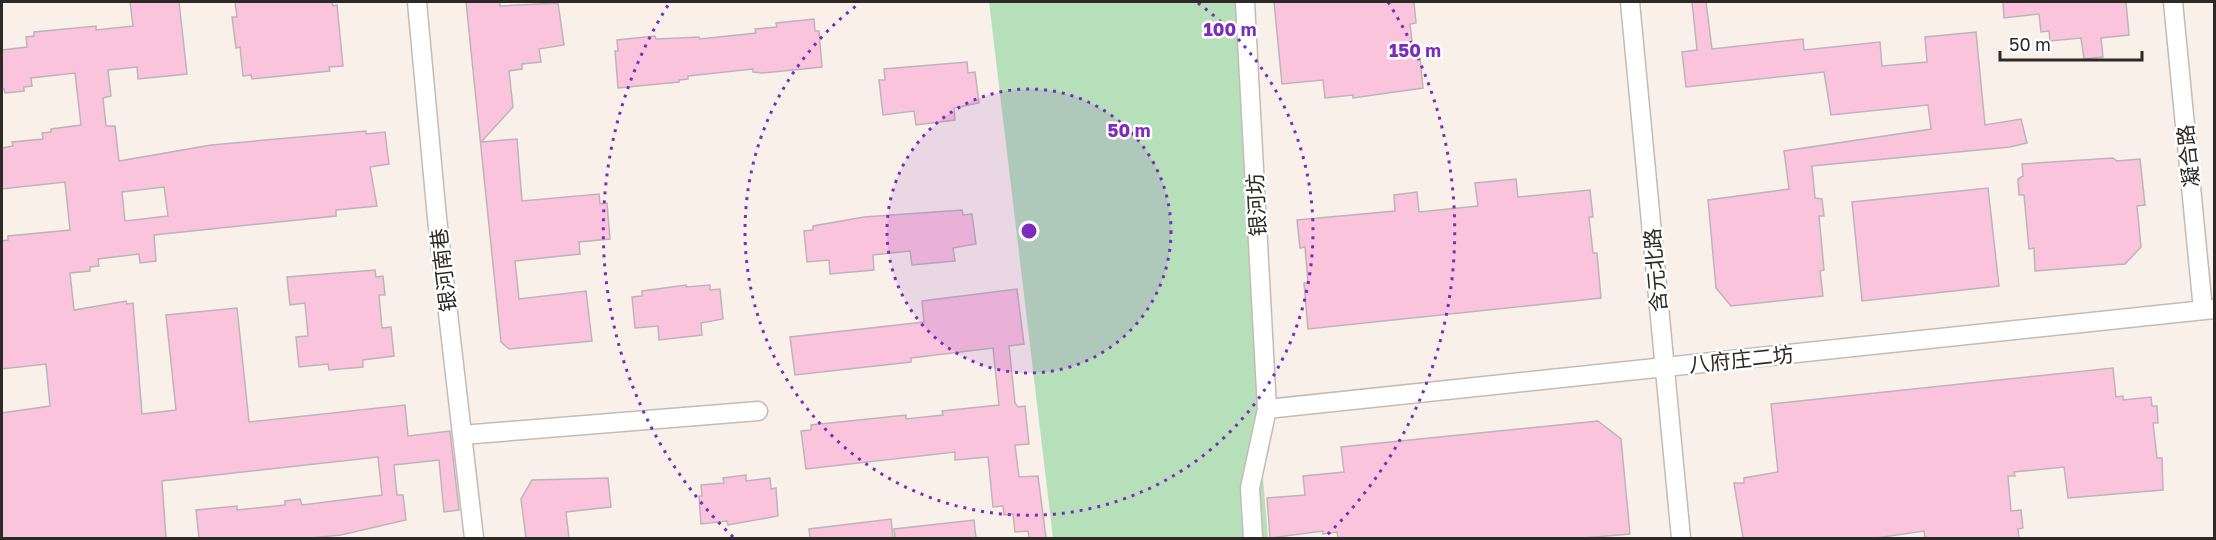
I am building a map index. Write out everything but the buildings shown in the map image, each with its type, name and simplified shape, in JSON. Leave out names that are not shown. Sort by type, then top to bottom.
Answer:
[{"type":"street","name":"银河南巷","points":[[417,2],[436,206],[474,538]]},
{"type":"street","name":"银河坊","points":[[1245,2],[1267,409],[1250,488],[1253,538]]},
{"type":"street","name":"含元北路","points":[[1630,2],[1682,538]]},
{"type":"street","name":"凝合路","points":[[2173,2],[2209,309]]},
{"type":"street","name":"八府庄二坊","points":[[1267,409],[2209,309]]},
{"type":"street","points":[[462,435],[758,411]]},
{"type":"green space","points":[[989,2],[1240,2],[1257,407],[1268,538],[1053,538]]}]
